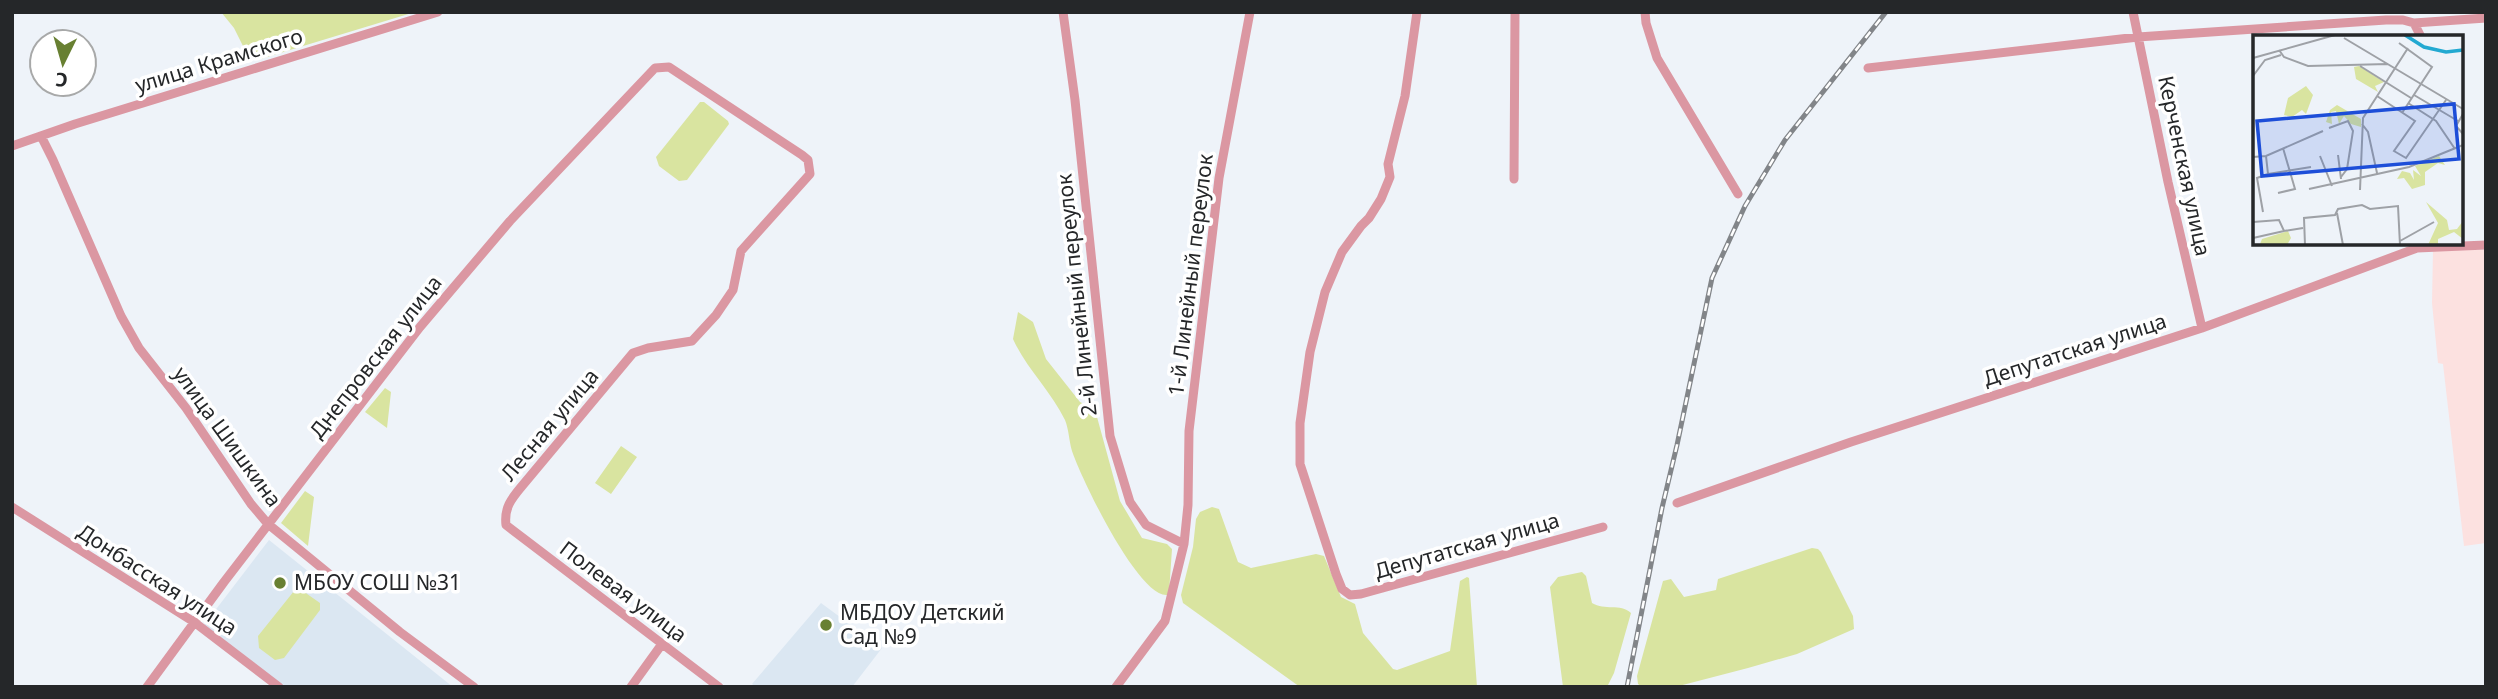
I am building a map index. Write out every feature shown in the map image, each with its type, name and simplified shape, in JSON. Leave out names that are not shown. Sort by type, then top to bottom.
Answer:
[{"type":"street","name":"улица Крамского","points":[[12,146],[438,12]]},
{"type":"street","name":"2-й Линейный переулок","points":[[1063,12],[1075,100],[1110,436],[1130,502],[1146,525],[1184,544]]},
{"type":"street","name":"1-й Линейный переулок","points":[[1116,687],[1165,621],[1184,544],[1188,505],[1189,431],[1219,177],[1250,12]]},
{"type":"street","name":"Депутатская улица","points":[[1418,12],[1405,96],[1388,164],[1390,177],[1369,218],[1342,252],[1325,292],[1310,352],[1300,423],[1300,464],[1342,589],[1350,595],[1362,594],[1604,527]]},
{"type":"street","points":[[1514,179],[1515,12]]},
{"type":"street","points":[[1645,12],[1657,58],[1738,194]]},
{"type":"street","name":"Керченская улица","points":[[2133,12],[2202,328]]},
{"type":"street","points":[[1868,68],[2138,37],[2372,21],[2403,20],[2414,23],[2486,18]]},
{"type":"street","points":[[2414,23],[2420,35]]},
{"type":"street","name":"Лесная улица","points":[[506,525],[504,514],[510,501],[633,353],[692,341],[716,315],[733,290],[741,251],[810,174],[808,160],[752,120],[669,66],[656,68]]},
{"type":"street","name":"Днепровская улица","points":[[147,687],[420,327],[510,221],[656,68]]},
{"type":"street","name":"улица Шишкина","points":[[41,136],[127,327],[139,348],[186,408],[232,479],[268,524],[400,632],[474,687]]},
{"type":"street","name":"Депутатская улица","points":[[1676,503],[1851,442],[2202,328],[2414,246],[2486,245]]},
{"type":"street","name":"Донбасская улица","points":[[12,507],[194,622],[279,687]]},
{"type":"street","name":"Полевая улица","points":[[506,525],[719,687]]},
{"type":"street","points":[[631,687],[662,644]]},
{"type":"shaded area","points":[[2433,249],[2486,250],[2486,543],[2464,546],[2443,364],[2438,363],[2432,303]]},
{"type":"shaded area","name":"МБОУ СОШ №31","points":[[269,540],[453,687],[284,687],[204,625]]},
{"type":"shaded area","name":"МБДОУ Детский Сад №9","points":[[821,603],[882,648],[852,687],[756,687],[752,684]]},
{"type":"green space","points":[[221,12],[415,12],[257,60],[249,58],[234,28]]},
{"type":"green space","points":[[700,102],[704,102],[729,124],[687,180],[679,181],[659,166],[656,157]]},
{"type":"green space","points":[[1018,312],[1033,322],[1046,359],[1080,402],[1090,407],[1097,417],[1120,501],[1142,538],[1167,544],[1172,549],[1167,595],[1155,590],[1141,577],[1098,509],[1072,451],[1065,420],[1013,339]]},
{"type":"green space","points":[[385,388],[391,392],[387,428],[365,412]]},
{"type":"green space","points":[[621,446],[637,457],[611,494],[595,483]]},
{"type":"green space","points":[[305,491],[314,497],[308,546],[281,523]]},
{"type":"green space","points":[[1212,507],[1219,509],[1238,562],[1251,568],[1316,554],[1324,556],[1341,597],[1355,604],[1363,633],[1393,669],[1397,670],[1450,651],[1460,581],[1469,578],[1477,687],[1300,687],[1183,603],[1181,595],[1193,547],[1196,519],[1200,512]]},
{"type":"green space","points":[[1812,548],[1821,552],[1853,616],[1854,629],[1797,654],[1675,687],[1642,687],[1638,684],[1637,676],[1663,581],[1671,579],[1684,597],[1716,590],[1718,579]]},
{"type":"green space","points":[[1582,572],[1586,576],[1592,603],[1602,607],[1622,608],[1631,613],[1614,673],[1607,687],[1563,687],[1550,587],[1558,577]]},
{"type":"green space","points":[[300,589],[320,603],[320,610],[284,658],[275,660],[259,648],[258,636],[294,591]]},
{"type":"railway","points":[[1627,687],[1662,508],[1712,278],[1745,206],[1785,140],[1886,12]]},
{"type":"place","name":"МБОУ СОШ №31","points":[[280,583]]},
{"type":"place","name":"МБДОУ Детский Сад №9","points":[[826,625]]}]
